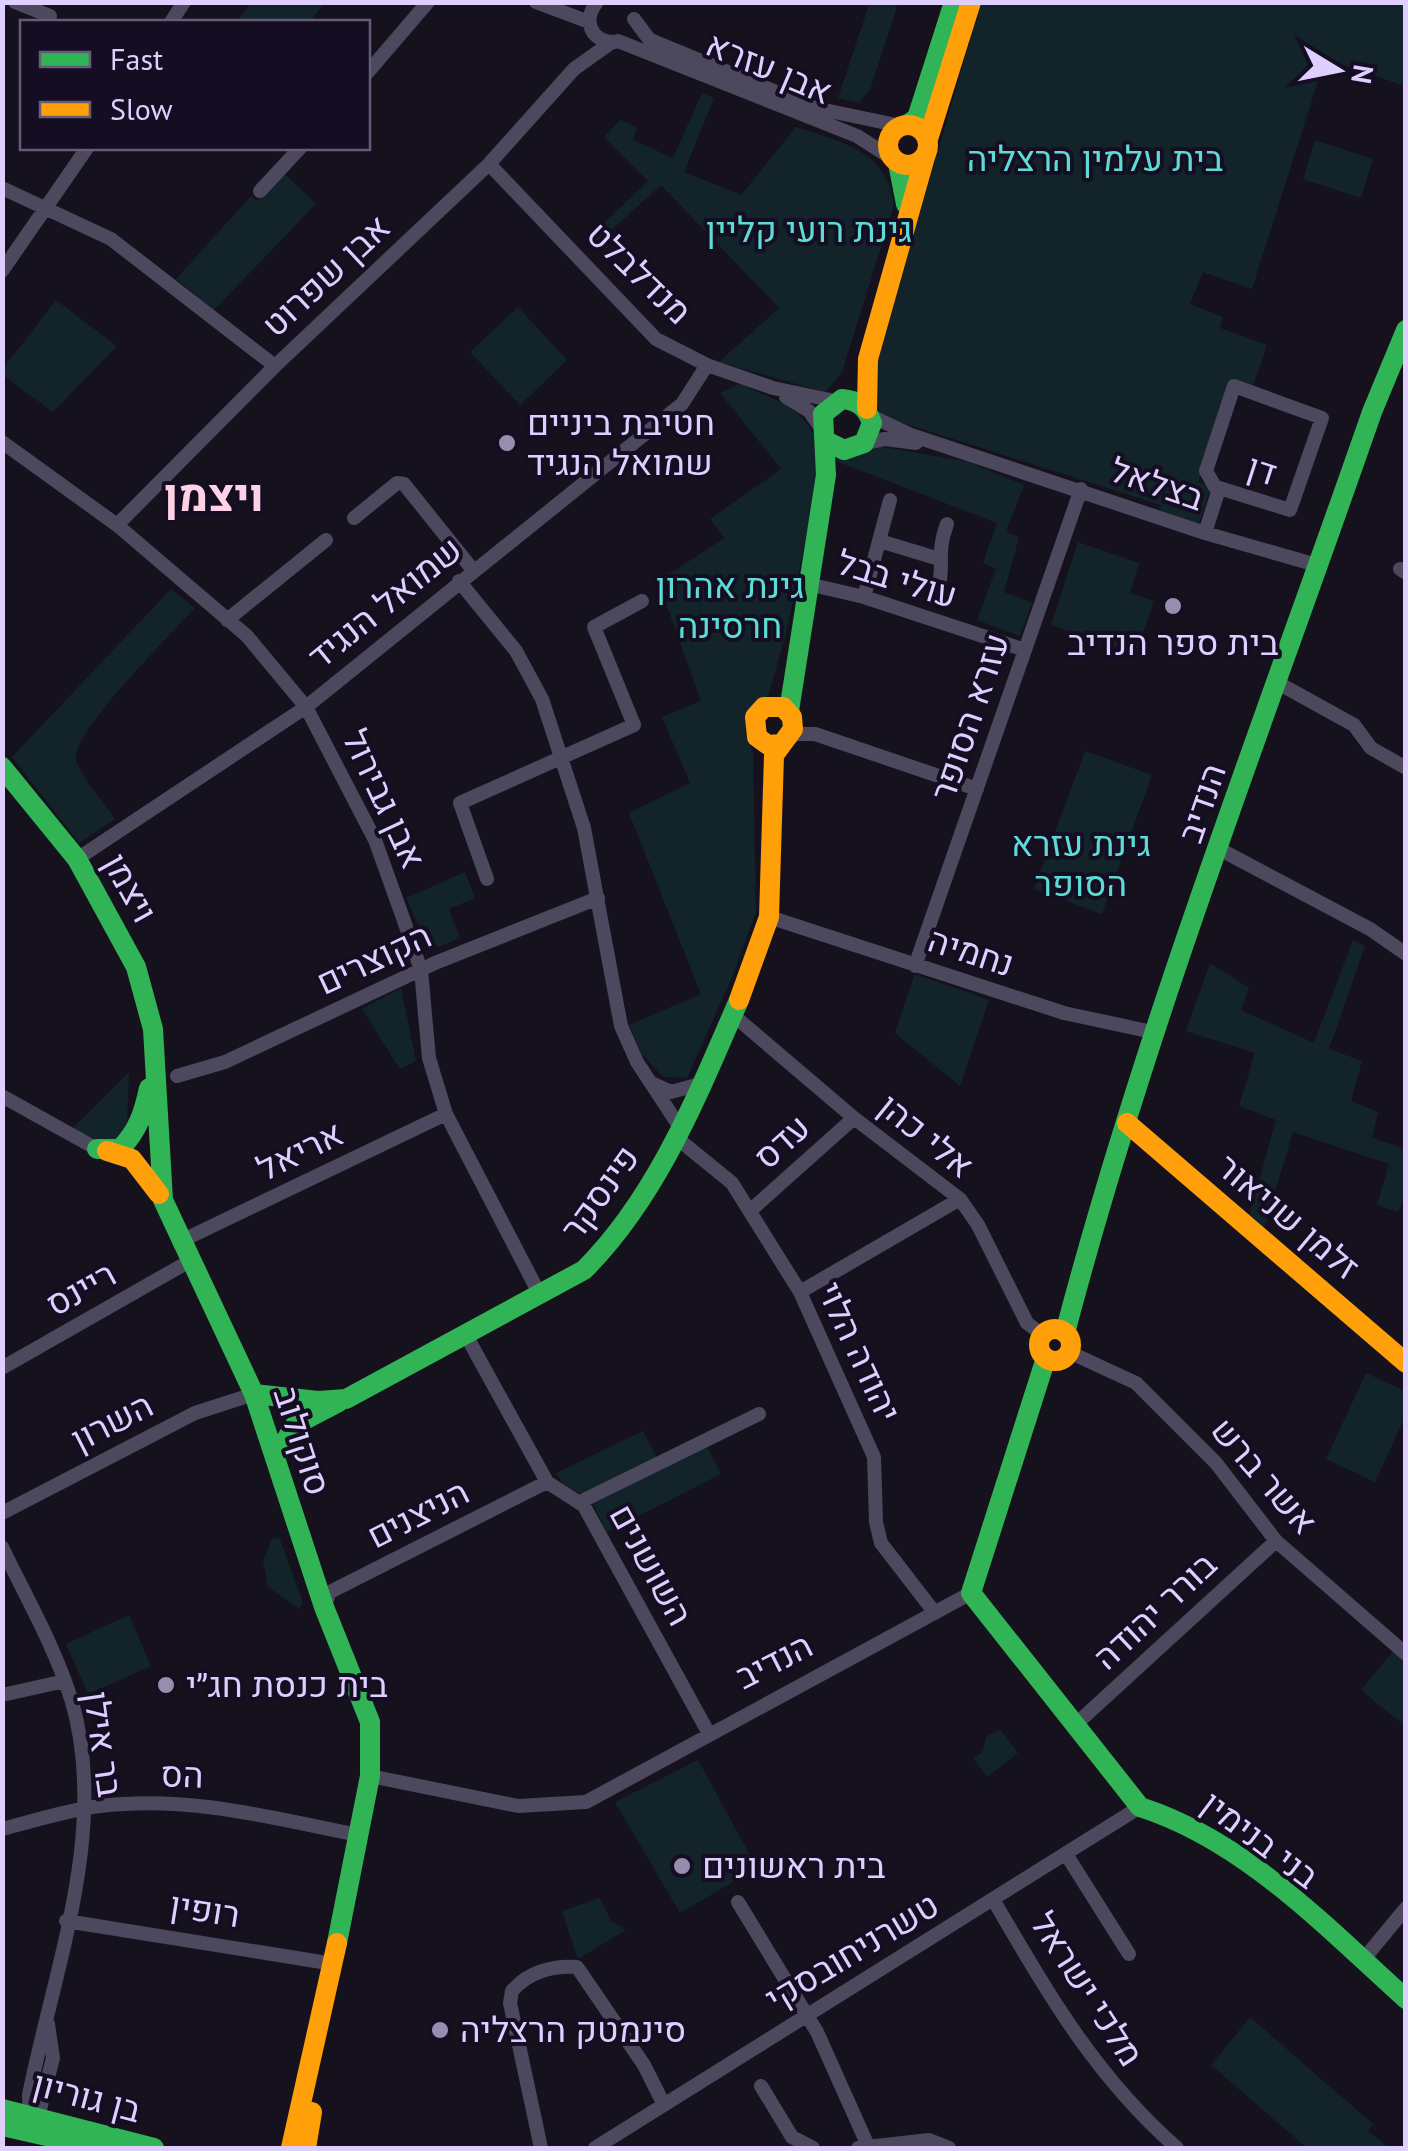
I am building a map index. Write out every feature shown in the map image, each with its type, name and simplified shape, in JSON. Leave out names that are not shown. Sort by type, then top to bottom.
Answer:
[{"type":"street","points":[[15,2],[50,16]]},
{"type":"street","points":[[370,70],[428,2]]},
{"type":"street","points":[[536,2],[589,25]]},
{"type":"street","name":"אבן שפרוט","points":[[574,69],[596,2]]},
{"type":"street","points":[[820,524],[824,412],[852,385],[906,206],[888,142],[917,118],[954,2]]},
{"type":"street","points":[[779,708],[820,524],[837,472],[871,431],[868,360],[971,2]]},
{"type":"street","name":"אבן שפרוט","points":[[118,525],[275,366],[489,164],[574,69],[630,33],[631,9]]},
{"type":"street","name":"אבן עזרא","points":[[631,9],[649,39],[660,44],[815,108],[904,126]]},
{"type":"street","name":"אבן עזרא","points":[[589,25],[600,39],[857,136],[896,161]]},
{"type":"street","points":[[904,126],[920,128],[926,148]]},
{"type":"street","points":[[896,161],[909,166],[926,148]]},
{"type":"street","points":[[2,271],[86,150]]},
{"type":"street","points":[[260,191],[298,150]]},
{"type":"street","name":"מנדלבלט","points":[[489,164],[656,339],[707,365],[773,388],[836,401]]},
{"type":"street","points":[[2,188],[111,239],[275,366]]},
{"type":"street","name":"הנדיב","points":[[1067,1342],[1094,1222],[1156,1034],[1372,412],[1406,330]]},
{"type":"street","name":"הנדיב","points":[[1372,412],[1391,387],[1406,351]]},
{"type":"street","name":"שמואל הנגיד","points":[[77,860],[306,706],[682,404],[707,365]]},
{"type":"street","name":"דן","points":[[1234,386],[1322,418],[1290,510],[1216,487],[1206,471],[1234,386]]},
{"type":"street","name":"מנדלבלט","points":[[773,388],[809,412],[823,434]]},
{"type":"street","points":[[836,401],[856,400],[869,413]]},
{"type":"street","name":"בצלאל","points":[[869,413],[885,426],[1205,533],[1320,566]]},
{"type":"street","points":[[823,434],[837,449],[858,447]]},
{"type":"street","name":"בצלאל","points":[[858,447],[885,439],[976,454]]},
{"type":"street","name":"אבן גבירול","points":[[2,442],[118,525],[228,620],[280,672],[306,706],[375,840],[421,970],[429,1058],[446,1114],[540,1294]]},
{"type":"street","points":[[354,518],[397,482],[404,484],[473,570]]},
{"type":"street","points":[[1205,533],[1217,498],[1216,487]]},
{"type":"street","name":"עזרא הסופר","points":[[915,966],[1081,489]]},
{"type":"street","points":[[864,597],[890,500]]},
{"type":"street","points":[[937,594],[944,572],[938,548],[947,524]]},
{"type":"street","points":[[228,620],[326,540]]},
{"type":"street","points":[[880,541],[939,560]]},
{"type":"street","name":"יהודה הלוי","points":[[459,582],[516,651],[542,699],[564,759],[598,898],[621,1026],[680,1134],[732,1183],[800,1292],[874,1458],[876,1522],[881,1543],[935,1614]]},
{"type":"street","name":"עולי בבל","points":[[808,584],[864,597],[1025,650]]},
{"type":"street","points":[[487,879],[460,803],[634,725],[594,627],[642,601]]},
{"type":"street","points":[[1278,682],[1349,722],[1371,748],[1406,768]]},
{"type":"street","points":[[779,708],[755,718],[757,737],[768,745],[785,742],[796,734],[814,734],[977,788]]},
{"type":"street","points":[[779,708],[794,722],[785,742]]},
{"type":"street","name":"פינסקר","points":[[757,737],[771,811]]},
{"type":"street","name":"פינסקר","points":[[257,1394],[308,1401],[346,1399],[468,1337],[584,1270],[602,1254],[680,1134],[733,1015],[770,917],[773,765],[785,742]]},
{"type":"street","name":"ויצמן","points":[[2,767],[77,860],[136,967],[153,1029],[163,1200]]},
{"type":"street","points":[[1221,850],[1370,928],[1406,954]]},
{"type":"street","name":"הקוצרים","points":[[176,1076],[226,1062],[421,970],[598,898]]},
{"type":"street","name":"נחמיה","points":[[770,917],[1064,1013],[1156,1034]]},
{"type":"street","name":"אלי כהן","points":[[733,1015],[854,1118],[960,1199],[978,1225],[1027,1323],[1043,1335]]},
{"type":"street","name":"ויצמן","points":[[97,1149],[120,1149],[140,1127],[155,1062]]},
{"type":"street","points":[[650,1083],[671,1092],[700,1084]]},
{"type":"street","points":[[2,1096],[97,1149]]},
{"type":"street","name":"אריאל","points":[[180,1242],[446,1114]]},
{"type":"street","name":"עדס","points":[[751,1210],[854,1118]]},
{"type":"street","name":"זלמן שניאור","points":[[1127,1123],[1406,1362]]},
{"type":"street","name":"ויצמן","points":[[97,1149],[132,1159],[163,1200],[188,1262],[242,1366]]},
{"type":"street","points":[[800,1292],[960,1199]]},
{"type":"street","name":"ריינס","points":[[2,1368],[188,1262]]},
{"type":"street","points":[[1046,1358],[1059,1360],[1067,1342],[1054,1330],[1043,1335],[1040,1347],[1046,1358],[971,1593],[1140,1807]]},
{"type":"street","points":[[468,1337],[547,1482]]},
{"type":"street","name":"אשר ברש","points":[[1067,1342],[1136,1383],[1216,1463],[1276,1541],[1406,1654]]},
{"type":"street","name":"סוקולוב","points":[[242,1366],[257,1394],[327,1600]]},
{"type":"street","name":"סוקולוב","points":[[257,1394],[327,1600],[369,1692],[376,1732],[373,1776],[306,2148]]},
{"type":"street","name":"השרון","points":[[2,1513],[194,1413],[257,1394]]},
{"type":"street","points":[[278,1454],[295,1425],[346,1399]]},
{"type":"street","points":[[584,1507],[759,1414]]},
{"type":"street","name":"השושנים","points":[[547,1482],[584,1507],[708,1732]]},
{"type":"street","name":"הניצנים","points":[[327,1600],[547,1482]]},
{"type":"street","name":"בורר יהודה","points":[[1075,1725],[1276,1541]]},
{"type":"street","name":"בר אילן","points":[[2,1548],[65,1681],[79,1740],[84,1809],[66,1921],[29,2095],[34,2123]]},
{"type":"street","name":"הנדיב","points":[[373,1776],[518,1806],[586,1802],[651,1770],[708,1732],[971,1593]]},
{"type":"street","points":[[2,1695],[65,1681]]},
{"type":"street","name":"סוקולוב","points":[[291,2148],[373,1776]]},
{"type":"street","name":"הס","points":[[2,1829],[84,1809],[140,1803],[215,1806],[358,1836]]},
{"type":"street","name":"טשרניחובסקי","points":[[595,2148],[806,2014],[994,1902],[1140,1807]]},
{"type":"street","name":"בני בנימין","points":[[1140,1807],[1202,1830],[1406,1999]]},
{"type":"street","points":[[1066,1854],[1128,1954]]},
{"type":"street","points":[[738,1902],[806,2014],[868,2148]]},
{"type":"street","name":"מלכי ישראל","points":[[994,1902],[1070,2030],[1125,2100],[1177,2148]]},
{"type":"street","points":[[1362,1960],[1406,1908]]},
{"type":"street","name":"רופין","points":[[66,1921],[334,1964]]},
{"type":"street","points":[[541,2148],[510,2003],[512,1991],[532,1975],[563,1966],[577,1967],[644,2065],[664,2104]]},
{"type":"street","points":[[761,2086],[792,2137],[813,2148]]},
{"type":"street","name":"בן גוריון","points":[[2,2109],[100,2148]]},
{"type":"street","name":"בן גוריון","points":[[2,2126],[34,2123],[154,2148]]},
{"type":"street","points":[[858,2148],[929,2140],[949,2148]]},
{"type":"green space","points":[[251,2],[324,2],[311,20],[238,20]]},
{"type":"green space","points":[[870,2],[898,3],[870,90],[859,103],[838,98]]},
{"type":"green space","name":"בית עלמין הרצליה","points":[[981,3],[1405,3],[1405,86],[1325,59],[1252,289],[1203,272],[1190,304],[1223,317],[1220,328],[1267,345],[1253,386],[1233,380],[1198,482],[1211,487],[1198,526],[1159,513],[1161,505],[881,416],[872,399],[871,381]]},
{"type":"green space","name":"גינת רועי קליין","points":[[702,93],[714,98],[684,172],[741,195],[796,127],[860,151],[883,172],[890,187],[894,205],[842,372],[825,392],[719,362],[779,308],[661,185],[594,246],[587,239],[648,181],[604,137],[620,120],[637,127],[633,140],[673,158]]},
{"type":"green space","points":[[1315,140],[1373,159],[1361,198],[1303,179]]},
{"type":"green space","points":[[283,172],[316,204],[214,310],[176,279],[251,196],[256,201]]},
{"type":"green space","points":[[56,300],[117,346],[53,412],[3,375],[2,370]]},
{"type":"green space","points":[[518,307],[567,360],[520,405],[470,352]]},
{"type":"green space","name":"גינת אהרון חרסינה","points":[[740,384],[782,404],[805,421],[819,446],[821,463],[786,634],[768,696],[749,711],[745,732],[753,752],[756,912],[687,1078],[663,1077],[641,1053],[629,1025],[701,994],[629,813],[690,783],[662,717],[701,701],[658,581],[725,538],[710,519],[781,469],[720,393]]},
{"type":"green space","points":[[878,446],[969,462],[1024,485],[1006,532],[1019,537],[1004,592],[1032,603],[1020,636],[977,620],[996,569],[983,563],[997,523],[836,461],[839,453]]},
{"type":"green space","points":[[1078,542],[1139,563],[1130,593],[1154,601],[1136,654],[1051,625]]},
{"type":"green space","points":[[171,589],[195,608],[105,707],[78,747],[79,768],[115,819],[79,843],[12,757]]},
{"type":"green space","name":"גינת עזרא הסופר","points":[[1085,751],[1152,775],[1102,914],[1034,889]]},
{"type":"green space","points":[[465,872],[475,898],[449,909],[460,938],[438,947],[428,946],[406,898]]},
{"type":"green space","points":[[1353,940],[1365,946],[1329,1049],[1362,1061],[1351,1101],[1378,1112],[1372,1138],[1405,1149],[1405,1196],[1398,1212],[1377,1205],[1389,1164],[1293,1132],[1263,1231],[1248,1219],[1276,1120],[1239,1106],[1255,1053],[1186,1031],[1210,963],[1249,988],[1241,1010],[1314,1043]]},
{"type":"green space","points":[[915,974],[989,1000],[960,1086],[895,1033]]},
{"type":"green space","points":[[401,988],[416,1061],[400,1069],[362,1009]]},
{"type":"green space","points":[[129,1072],[127,1126],[117,1140],[98,1144],[72,1129]]},
{"type":"green space","points":[[1366,1373],[1405,1391],[1405,1417],[1375,1482],[1326,1459]]},
{"type":"green space","points":[[643,1431],[657,1458],[583,1494],[566,1490],[556,1473]]},
{"type":"green space","points":[[706,1445],[721,1474],[607,1532],[593,1504]]},
{"type":"green space","points":[[279,1537],[303,1603],[299,1609],[268,1587],[263,1561],[272,1539]]},
{"type":"green space","points":[[129,1615],[151,1666],[88,1694],[66,1644]]},
{"type":"green space","points":[[1394,1650],[1405,1659],[1405,1726],[1361,1690]]},
{"type":"green space","points":[[1000,1729],[1018,1753],[987,1777],[973,1758],[982,1753],[986,1737]]},
{"type":"green space","points":[[698,1760],[757,1868],[680,1913],[615,1802]]},
{"type":"green space","points":[[600,1898],[611,1921],[626,1930],[578,1959],[562,1911]]},
{"type":"green space","points":[[1250,2017],[1373,2124],[1368,2131],[1389,2148],[1307,2148],[1211,2065]]},
{"type":"traffic: fast","points":[[907,125],[917,118],[954,2]]},
{"type":"traffic: fast","points":[[898,163],[906,204]]},
{"type":"traffic: fast","points":[[1065,1333],[1097,1216],[1170,985],[1372,412],[1406,330]]},
{"type":"traffic: fast","points":[[789,711],[826,475],[823,414],[842,399],[865,409],[872,423],[864,443],[844,450],[826,441]]},
{"type":"traffic: fast","points":[[2,767],[77,859],[136,967],[153,1029],[163,1200],[254,1394],[324,1607],[370,1722],[370,1776],[337,1943]]},
{"type":"traffic: fast","points":[[254,1394],[318,1401],[346,1399],[584,1270],[634,1210],[655,1177],[739,1000]]},
{"type":"traffic: fast","points":[[97,1149],[120,1149],[126,1142],[139,1121],[149,1088]]},
{"type":"traffic: fast","points":[[1046,1358],[971,1593],[1140,1807],[1178,1822],[1249,1863],[1314,1915],[1406,1999]]},
{"type":"traffic: fast","points":[[278,1453],[295,1425],[339,1402]]},
{"type":"traffic: fast","points":[[2,2109],[154,2148]]},
{"type":"traffic: fast","points":[[2,2126],[100,2148]]},
{"type":"traffic: slow","points":[[928,139],[971,2]]},
{"type":"traffic: slow","points":[[908,125],[922,131],[928,145],[922,159],[908,165],[894,159],[888,145],[894,131],[908,125]]},
{"type":"traffic: slow","points":[[867,409],[868,359],[925,157]]},
{"type":"traffic: slow","points":[[739,1000],[769,917],[774,755],[793,729],[792,717],[783,707],[764,707],[755,717],[757,737],[768,745],[781,744]]},
{"type":"traffic: slow","points":[[1127,1123],[1406,1363]]},
{"type":"traffic: slow","points":[[107,1151],[132,1159],[159,1194]]},
{"type":"traffic: slow","points":[[1055,1329],[1066,1334],[1071,1345],[1066,1356],[1055,1361],[1044,1356],[1039,1345],[1044,1334],[1055,1329]]},
{"type":"traffic: slow","points":[[291,2148],[337,1943]]},
{"type":"traffic: slow","points":[[306,2148],[312,2112]]},
{"type":"place","name":"חטיבת ביניים שמואל הנגיד","points":[[507,443]]},
{"type":"place","name":"בית ספר הנדיב","points":[[1173,606]]},
{"type":"place","name":"בית כנסת חג״י","points":[[166,1685]]},
{"type":"place","name":"בית ראשונים","points":[[682,1866]]},
{"type":"place","name":"סינמטק הרצליה","points":[[440,2030]]},
{"type":"district","name":"ויצמן","points":[[214,495]]}]
